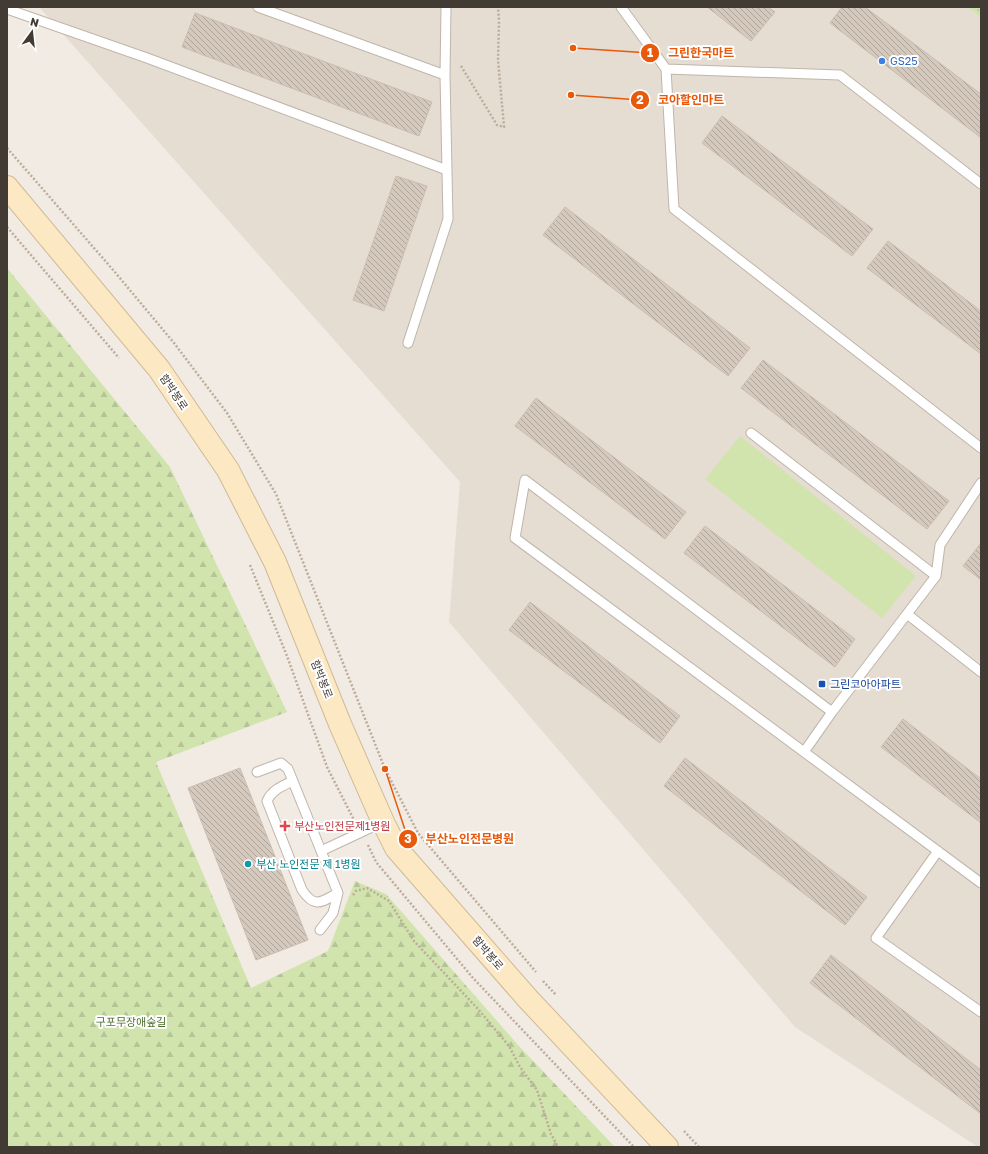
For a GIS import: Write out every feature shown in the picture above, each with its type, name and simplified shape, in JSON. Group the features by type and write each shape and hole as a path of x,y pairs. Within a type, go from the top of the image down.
{"main road":[{"name":"함박봉로","path":"7,187 159,369 228,470 275,562 340,724 382,822 396,848 518,987 667,1147"}],"lane":[{"path":"258,7 445,75"},
{"path":"408,343 448,219 445,75 446,7"},
{"path":"621,7 666,69 674,209 981,448"},
{"path":"7,9 147,58 447,170"},
{"path":"666,69 840,76 981,184"},
{"path":"751,433 936,576"},
{"path":"832,712 525,480 515,538 981,883"},
{"path":"804,752 832,712 936,576 940,545 981,483"},
{"path":"907,614 981,672"},
{"path":"257,772 281,763 288,769 338,893 333,913 320,930"},
{"path":"293,781 279,787 270,794 267,801 302,890 308,900 315,902 322,901 338,893"},
{"path":"321,851 382,822"},
{"path":"938,851 876,938 981,1012"}],"path":[{"path":"446,41 497,125 504,128 498,60 498,7"},
{"path":"7,148 119,277 174,343 228,413 276,494 386,769 418,833 536,972"},
{"path":"7,228 122,362"},
{"path":"249,562 327,767 376,862 472,978 634,1147"},
{"path":"333,913 347,904 356,891 367,888 388,901 414,941 478,1009 509,1046 520,1067 537,1090 551,1134 558,1147"},
{"path":"541,978 558,996"},
{"path":"682,1130 699,1147"}],"shaded area":[{"name":"그린코아아파트","path":"39,7 968,7 981,18 981,1147 978,1147 795,1027 449,622 460,482"}],"green space":[{"path":"968,7 981,7 981,18"},
{"name":"구포무장애숲길","path":"7,268 170,467 287,712 156,762 251,988 328,951 355,881 386,894 518,1045 615,1147 7,1147"},
{"path":"740,436 916,576 882,618 705,479"}],"building":[{"path":"707,7 768,7 775,12 751,41"},
{"path":"842,7 865,7 981,94 980,137 830,23"},
{"path":"195,13 432,102 419,136 182,47"},
{"path":"722,116 873,229 852,256 702,143"},
{"path":"396,176 427,186 384,311 353,300"},
{"path":"565,207 750,348 728,376 543,235"},
{"path":"888,241 981,311 981,354 867,268"},
{"path":"763,360 949,501 927,529 741,388"},
{"path":"536,398 686,512 665,539 515,426"},
{"path":"705,526 855,639 835,667 684,553"},
{"path":"981,543 981,580 963,566"},
{"path":"530,602 680,716 660,743 509,630"},
{"path":"903,719 981,779 981,823 881,747"},
{"path":"685,758 867,897 845,925 664,786"},
{"name":"부산 노인전문 제 1병원","path":"240,768 308,940 256,960 188,788"},
{"path":"831,955 981,1070 981,1114 810,983"}],"place":[{"name":"그린한국마트","path":"573,48"},
{"name":"GS25","path":"882,61"},
{"name":"코아할인마트","path":"571,95"},
{"name":"그린코아아파트","path":"822,684"},
{"name":"부산노인전문병원","path":"385,769"},
{"name":"부산노인전문제1병원","path":"285,826"},
{"name":"부산 노인전문 제 1병원","path":"248,864"}]}
